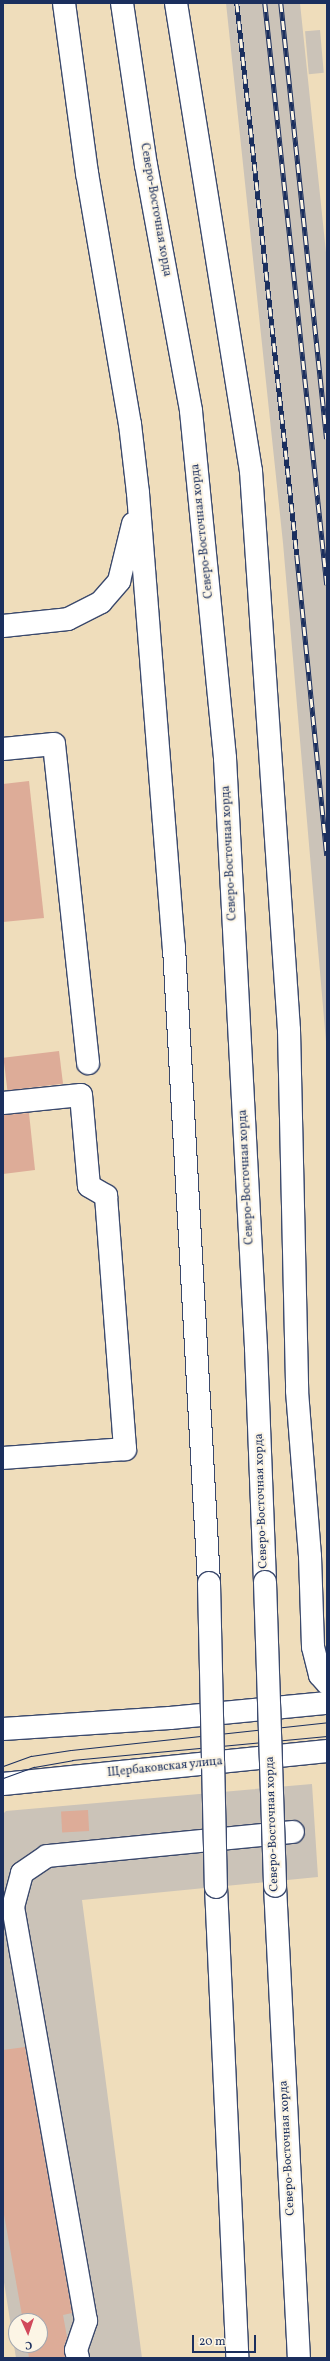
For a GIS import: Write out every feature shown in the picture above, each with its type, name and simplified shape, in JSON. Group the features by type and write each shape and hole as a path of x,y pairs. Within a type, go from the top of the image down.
{"main road":[{"path":"64,3 87,173 130,424 138,493 174,947 209,1583 216,1887 236,2358"},
{"name":"Северо-Восточная хорда","path":"122,3 146,165 191,410 224,758 256,1348 275,1886 298,2358"},
{"path":"176,3 251,471 289,1030 297,1391 310,1556 313,1647 320,1675 327,1683"},
{"path":"3,626 68,620 101,602 119,581 128,552 138,493"},
{"path":"3,749 54,744 88,1063"},
{"path":"3,1103 81,1095 89,1186 106,1196 125,1449 3,1458"},
{"path":"3,1729 170,1718 327,1703"},
{"name":"Щербаковская улица","path":"3,1784 327,1751"},
{"path":"78,2358 76,2350 86,2321 13,1907 22,1873 47,1856 293,1832"}],"shaded area":[{"path":"226,3 300,3 327,262 327,1053 283,543"},
{"path":"320,30 324,73 309,74 305,31"},
{"path":"312,1784 318,1877 82,1900 142,2358 16,2358 15,2353 48,2353 48,2313 9,2313 3,2276 3,1814 6,1811"}],"building":[{"path":"29,781 44,918 3,922 3,784"},
{"path":"59,1051 63,1084 7,1091 3,1058"},
{"path":"29,1113 35,1170 3,1174 3,1115"},
{"path":"88,1810 89,1831 62,1832 61,1811"},
{"path":"25,2047 72,2313 63,2315 67,2337 64,2346 65,2358 29,2358 28,2353 48,2353 48,2313 22,2313 3,2209 3,2050"}],"tram line":[{"path":"3,1766 31,1756 71,1750 327,1722"},
{"path":"3,1778 34,1767 72,1760 327,1736"}],"railway":[{"path":"237,3 297,555 327,856"},
{"path":"265,3 327,585"},
{"path":"281,3 327,439"}]}
